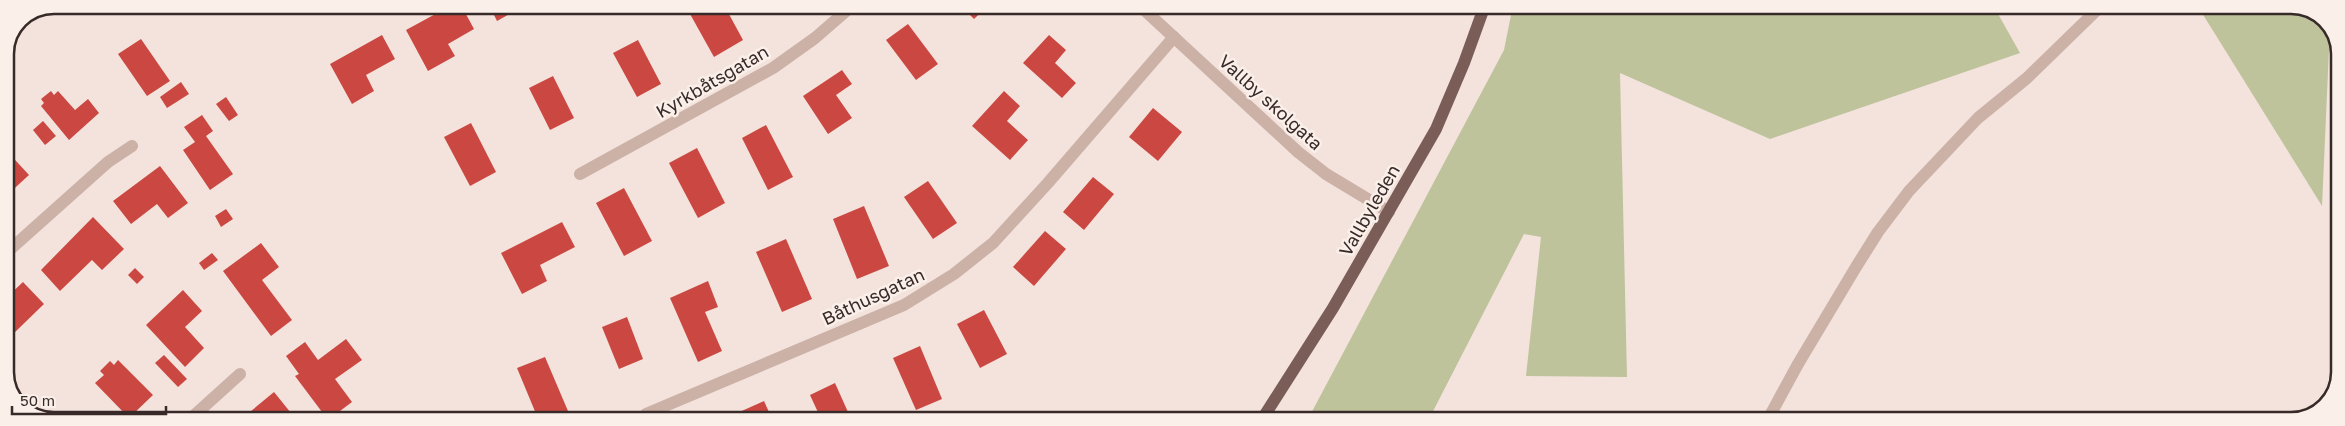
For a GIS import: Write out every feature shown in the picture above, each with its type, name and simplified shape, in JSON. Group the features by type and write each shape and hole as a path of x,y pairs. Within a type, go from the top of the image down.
{"main road":[{"name":"Vallbyleden","path":"1267,412 1333,308 1436,128 1464,63 1482,14"}],"street":[{"name":"Kyrkbåtsgatan","path":"580,174 773,68 816,38 843,14"},
{"name":"Vallby skolgata","path":"1149,14 1298,152 1326,174 1389,212"},
{"path":"1772,412 1856,267 1878,232 1909,191 1978,118 2027,78 2093,14"},
{"name":"Båthusgatan","path":"651,412 904,305 954,274 1000,236 1174,37"},
{"path":"14,246 108,162 132,146"},
{"path":"197,412 222,388 240,374"}],"green space":[{"path":"1511,14 1998,14 2020,53 1770,139 1620,73 1627,377 1526,376 1541,237 1524,234 1433,412 1312,412 1504,50"},
{"path":"2203,14 2297,14 2316,22 2326,34 2329,41 2322,206"}],"building":[{"path":"435,14 466,14 474,29 448,44 455,56 428,71 406,30"},
{"path":"494,14 510,14 497,21"},
{"path":"690,14 729,14 743,40 714,57"},
{"path":"969,14 979,14 974,19"},
{"path":"908,24 938,64 916,80 886,40"},
{"path":"382,35 395,59 366,75 374,91 352,104 330,64"},
{"path":"1049,35 1066,50 1055,63 1076,83 1062,98 1023,63"},
{"path":"141,39 170,81 147,96 118,54"},
{"path":"638,40 661,84 637,97 613,53"},
{"path":"842,70 852,84 836,95 852,118 828,134 803,96"},
{"path":"553,76 574,118 550,130 529,88"},
{"path":"181,82 189,94 167,108 160,97"},
{"path":"51,91 54,95 58,91 75,110 88,99 99,113 69,140 41,106 44,103 41,99"},
{"path":"1004,91 1020,106 1007,121 1028,140 1010,160 972,126"},
{"path":"226,97 238,115 229,121 216,104"},
{"path":"1153,108 1182,132 1158,161 1129,137"},
{"path":"202,115 213,131 206,136 233,174 210,190 183,150 195,142 184,127"},
{"path":"43,121 56,136 45,145 33,130"},
{"path":"471,123 496,172 470,186 444,137"},
{"path":"766,125 793,177 768,190 742,138"},
{"path":"697,148 725,203 698,218 669,163"},
{"path":"14,159 29,175 14,189"},
{"path":"160,166 188,203 168,218 157,204 131,224 113,201"},
{"path":"1093,177 1114,194 1084,230 1063,212"},
{"path":"928,181 957,223 933,239 904,197"},
{"path":"624,188 652,241 624,256 596,203"},
{"path":"864,206 889,266 857,279 833,219"},
{"path":"226,209 233,219 221,227 215,216"},
{"path":"93,217 124,249 102,270 92,260 60,291 41,270"},
{"path":"562,222 575,247 540,265 547,281 522,294 501,253"},
{"path":"1045,231 1066,249 1034,286 1013,267"},
{"path":"786,239 812,299 782,312 756,252"},
{"path":"261,243 279,267 262,280 292,320 271,336 223,271"},
{"path":"212,253 218,260 204,270 199,263"},
{"path":"135,268 144,277 137,284 128,275"},
{"path":"708,281 718,307 705,312 722,351 698,362 670,298"},
{"path":"23,282 44,304 14,333 14,290"},
{"path":"183,290 202,311 185,327 204,348 185,367 146,325"},
{"path":"984,310 1007,354 980,368 957,324"},
{"path":"627,317 643,359 619,369 602,327"},
{"path":"346,339 362,360 335,379 352,402 339,412 322,412 295,376 299,374 286,356 305,342 318,360"},
{"path":"920,346 942,399 916,410 893,358"},
{"path":"164,355 187,379 178,387 155,363"},
{"path":"545,357 568,411 535,412 517,368"},
{"path":"118,360 153,395 135,412 123,412 95,383 104,375 100,371 110,361 114,365"},
{"path":"835,383 848,412 818,412 810,395"},
{"path":"274,392 290,412 250,412"},
{"path":"764,401 769,412 739,412"}]}
